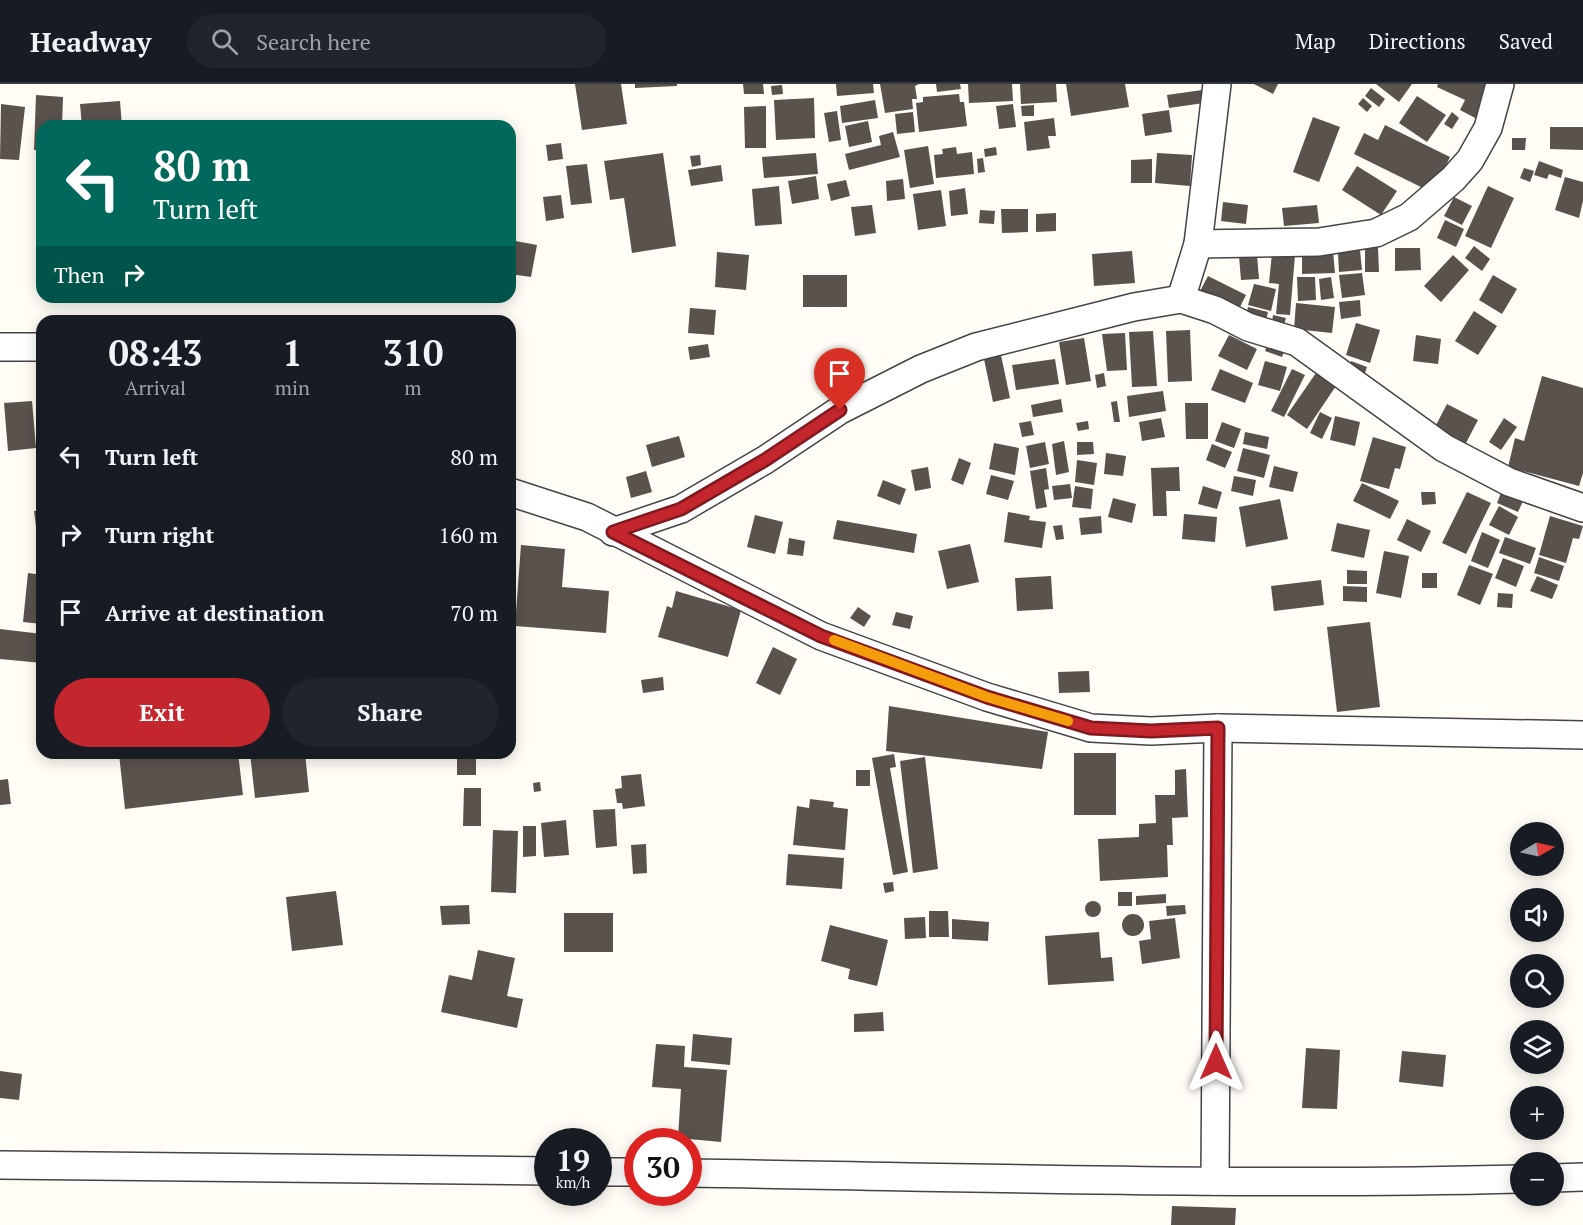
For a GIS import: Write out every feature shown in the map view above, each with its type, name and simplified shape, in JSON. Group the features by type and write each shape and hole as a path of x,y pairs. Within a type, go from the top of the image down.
{"street":[{"path":"1181,299 1198,244 1200,211 1217,84"},
{"path":"1198,244 1318,242 1376,233 1409,218 1453,179 1470,160 1488,128 1500,84"},
{"path":"613,532 681,509 765,460 840,410 954,356 976,347 1134,307 1181,299 1215,310 1248,327 1297,342 1444,448 1509,482 1583,507"},
{"path":"0,347 36,348"},
{"path":"516,494 587,517 821,636 987,697 1091,728 1151,731 1218,728 1583,735"},
{"path":"1215,1181 1218,728"},
{"path":"0,1165 534,1171"},
{"path":"702,1173 1215,1181 1394,1182 1510,1179"},
{"path":"1564,1178 1583,1177"}],"building":[{"path":"575,84 621,84 627,124 582,130"},
{"path":"635,84 677,84 677,86 635,88"},
{"path":"743,84 763,84 764,94 744,94"},
{"path":"836,84 873,84 874,93 837,96"},
{"path":"880,84 919,84 915,86 917,99 912,99 913,109 885,113"},
{"path":"936,84 960,84 961,89 937,92"},
{"path":"968,84 1012,84 1013,101 969,103"},
{"path":"1020,84 1056,84 1057,102 1021,104"},
{"path":"1066,84 1125,84 1129,107 1071,116"},
{"path":"1254,84 1278,84 1273,94"},
{"path":"1376,84 1412,84 1399,102"},
{"path":"1438,84 1496,84 1479,120 1460,110 1465,100 1437,87"},
{"path":"782,85 783,94 772,95 771,86"},
{"path":"1371,88 1385,99 1379,107 1365,96"},
{"path":"1202,90 1204,103 1169,108 1167,95"},
{"path":"959,94 960,102 964,102 967,126 919,132 916,103 923,102 923,97"},
{"path":"36,95 63,97 62,120 36,120 36,150 34,150"},
{"path":"1417,96 1446,115 1427,142 1399,123"},
{"path":"814,98 815,138 776,140 774,100"},
{"path":"1363,98 1372,106 1367,112 1358,104"},
{"path":"875,100 878,118 842,123 840,106"},
{"path":"120,101 122,120 81,120 80,104"},
{"path":"1,104 25,107 19,160 0,159"},
{"path":"1013,104 1016,127 999,129 996,106"},
{"path":"1034,105 1034,116 1022,116 1021,106"},
{"path":"766,106 766,148 745,148 744,107"},
{"path":"1169,110 1172,132 1145,136 1142,114"},
{"path":"837,111 841,140 829,142 824,113"},
{"path":"913,112 915,132 897,134 895,114"},
{"path":"1452,112 1459,118 1452,129 1444,124"},
{"path":"1313,117 1340,127 1319,182 1293,172"},
{"path":"1054,118 1056,136 1048,136 1050,148 1027,151 1024,122"},
{"path":"868,121 872,142 849,147 845,126"},
{"path":"1385,125 1450,157 1433,193 1354,154 1364,133 1378,140"},
{"path":"1550,127 1583,127 1583,150 1550,149"},
{"path":"893,132 900,157 849,170 845,154 881,145 879,136"},
{"path":"1512,138 1526,138 1525,150 1512,150"},
{"path":"561,143 563,159 548,161 546,145"},
{"path":"928,146 934,184 910,188 904,150"},
{"path":"956,147 957,154 972,152 974,174 936,178 934,155 943,154 942,149"},
{"path":"996,147 997,155 985,157 984,149"},
{"path":"663,153 676,246 632,253 624,198 610,200 604,161"},
{"path":"816,153 818,174 764,178 762,157"},
{"path":"1157,153 1192,155 1190,186 1155,183"},
{"path":"700,155 701,165 692,167 690,156"},
{"path":"983,158 985,172 978,173 977,159"},
{"path":"1152,159 1152,183 1131,183 1131,160"},
{"path":"1539,161 1563,170 1561,178 1549,174 1547,179 1534,175"},
{"path":"587,164 592,203 571,205 566,166"},
{"path":"721,165 723,181 691,186 688,170"},
{"path":"1357,166 1397,191 1381,215 1342,190"},
{"path":"1524,168 1534,171 1530,182 1520,178"},
{"path":"816,176 819,199 792,204 788,181"},
{"path":"1565,177 1583,182 1583,201 1579,218 1555,210"},
{"path":"903,179 905,199 887,201 886,181"},
{"path":"846,180 850,196 831,201 827,184"},
{"path":"779,186 782,224 755,226 752,189"},
{"path":"1488,186 1514,198 1491,248 1465,236"},
{"path":"965,188 968,214 951,216 949,191"},
{"path":"941,190 946,226 918,230 913,194"},
{"path":"561,195 564,218 546,221 543,197"},
{"path":"1454,197 1472,206 1462,225 1444,216"},
{"path":"1223,202 1248,205 1246,224 1221,221"},
{"path":"872,205 876,233 855,236 851,207"},
{"path":"1317,205 1319,223 1284,226 1282,208"},
{"path":"1001,209 1028,209 1028,232 1002,233"},
{"path":"980,210 995,211 994,224 979,223"},
{"path":"1056,213 1056,231 1036,232 1036,214"},
{"path":"1445,220 1464,229 1456,247 1437,238"},
{"path":"516,241 537,245 531,277 516,275"},
{"path":"1474,246 1490,259 1482,271 1465,258"},
{"path":"1365,248 1378,248 1379,272 1365,272"},
{"path":"1395,248 1420,248 1421,270 1395,271"},
{"path":"1360,250 1362,270 1339,272 1338,253"},
{"path":"1132,251 1135,283 1094,286 1092,254"},
{"path":"1333,251 1335,273 1302,274 1302,253"},
{"path":"717,252 749,255 746,290 715,287"},
{"path":"1272,253 1295,255 1290,315 1276,314 1279,284 1269,283"},
{"path":"1257,255 1259,279 1241,280 1239,256"},
{"path":"1453,255 1469,270 1441,302 1424,286"},
{"path":"1362,273 1365,295 1342,298 1339,275"},
{"path":"803,275 847,275 847,307 803,307"},
{"path":"1493,275 1517,289 1502,314 1479,300"},
{"path":"1208,276 1246,295 1238,311 1200,291"},
{"path":"1297,277 1315,277 1316,300 1298,301"},
{"path":"1331,277 1334,298 1321,300 1319,279"},
{"path":"1254,284 1276,289 1271,311 1248,305"},
{"path":"1360,300 1361,316 1341,319 1339,302"},
{"path":"1296,303 1335,307 1332,333 1294,329"},
{"path":"1248,307 1268,312 1266,321 1246,316"},
{"path":"690,308 716,310 714,335 688,333"},
{"path":"1474,311 1497,326 1478,355 1455,341"},
{"path":"1273,315 1286,318 1284,325 1272,322"},
{"path":"1356,323 1380,330 1370,363 1346,355"},
{"path":"1190,330 1192,381 1168,382 1166,331"},
{"path":"1153,331 1157,386 1132,387 1129,332"},
{"path":"1125,333 1127,370 1107,371 1102,334"},
{"path":"1229,335 1257,349 1247,370 1218,356"},
{"path":"1416,335 1441,339 1438,364 1413,361"},
{"path":"1084,338 1091,381 1066,385 1059,342"},
{"path":"1269,340 1286,346 1282,357 1265,351"},
{"path":"708,344 710,357 690,360 688,347"},
{"path":"1001,355 1010,398 993,402 984,359"},
{"path":"1055,359 1059,384 1016,390 1012,365"},
{"path":"1265,361 1287,367 1280,391 1258,385"},
{"path":"1351,361 1367,367 1365,373 1349,368"},
{"path":"1220,369 1253,383 1245,403 1211,390"},
{"path":"1292,369 1305,375 1284,417 1271,411"},
{"path":"1318,370 1338,383 1307,429 1287,415"},
{"path":"1104,373 1106,386 1097,388 1095,375"},
{"path":"1542,376 1583,388 1583,473 1579,486 1508,467 1515,438 1524,441"},
{"path":"1163,391 1166,411 1129,417 1127,396"},
{"path":"1061,399 1063,412 1033,417 1031,405"},
{"path":"32,401 36,448 8,451 4,403"},
{"path":"1117,401 1120,422 1114,422 1111,402"},
{"path":"1185,403 1208,403 1208,439 1186,439"},
{"path":"1447,404 1478,420 1466,443 1435,427"},
{"path":"1320,412 1332,418 1322,439 1310,433"},
{"path":"1335,416 1360,422 1355,446 1330,440"},
{"path":"1161,418 1165,437 1142,441 1139,422"},
{"path":"1504,418 1517,427 1501,450 1489,442"},
{"path":"1031,421 1034,435 1022,437 1019,423"},
{"path":"1088,421 1089,429 1078,431 1076,423"},
{"path":"1222,422 1241,429 1234,448 1215,441"},
{"path":"1245,432 1269,437 1267,449 1243,444"},
{"path":"679,436 685,457 652,467 646,445"},
{"path":"1373,437 1406,447 1400,469 1395,468 1389,489 1360,481"},
{"path":"1064,441 1069,472 1056,475 1052,444"},
{"path":"1045,442 1049,464 1030,468 1026,446"},
{"path":"1077,442 1093,442 1094,454 1077,455"},
{"path":"994,443 1019,448 1015,475 989,469"},
{"path":"1212,444 1232,452 1225,468 1206,460"},
{"path":"1243,448 1270,455 1264,478 1237,471"},
{"path":"1106,453 1126,456 1123,476 1104,474"},
{"path":"959,458 971,463 963,485 951,480"},
{"path":"1077,460 1097,463 1094,485 1075,482"},
{"path":"1274,466 1298,472 1293,492 1269,487"},
{"path":"928,467 931,488 915,491 911,470"},
{"path":"1179,467 1180,491 1166,491 1167,516 1153,516 1151,468"},
{"path":"1046,468 1049,489 1044,490 1047,507 1036,509 1030,471"},
{"path":"646,471 652,492 631,498 626,477"},
{"path":"991,475 1014,481 1008,500 986,494"},
{"path":"1234,476 1256,480 1253,496 1231,491"},
{"path":"883,480 906,489 900,505 877,496"},
{"path":"1362,483 1399,501 1390,519 1353,501"},
{"path":"1070,484 1072,498 1054,500 1052,486"},
{"path":"1075,486 1093,489 1091,509 1072,507"},
{"path":"1203,486 1222,492 1217,509 1198,504"},
{"path":"1502,490 1524,499 1518,512 1497,503"},
{"path":"1421,492 1435,492 1436,504 1422,505"},
{"path":"1467,492 1491,503 1466,554 1442,543"},
{"path":"1113,498 1136,504 1132,523 1108,517"},
{"path":"1280,499 1288,539 1246,547 1239,507"},
{"path":"1499,506 1518,517 1509,535 1489,525"},
{"path":"1008,512 1030,516 1029,520 1046,522 1042,548 1004,542"},
{"path":"1184,514 1217,517 1215,542 1182,539"},
{"path":"755,515 783,522 775,554 747,547"},
{"path":"1101,516 1102,533 1081,535 1079,518"},
{"path":"1550,516 1583,526 1579,539 1573,538 1566,563 1539,555"},
{"path":"1407,519 1431,531 1421,552 1397,540"},
{"path":"837,520 917,534 914,553 833,539"},
{"path":"1337,523 1370,530 1364,558 1331,551"},
{"path":"1062,525 1064,539 1056,540 1053,526"},
{"path":"1482,532 1500,540 1488,568 1471,561"},
{"path":"1505,537 1536,548 1530,564 1499,553"},
{"path":"789,538 805,541 803,556 787,554"},
{"path":"970,544 979,582 947,589 938,551"},
{"path":"521,545 565,549 562,587 609,591 606,633 516,626"},
{"path":"1384,551 1409,556 1401,598 1376,593"},
{"path":"1539,557 1564,566 1559,581 1534,573"},
{"path":"1503,558 1524,566 1516,587 1495,578"},
{"path":"1469,565 1493,574 1480,605 1457,595"},
{"path":"1347,570 1367,571 1367,584 1347,584"},
{"path":"28,573 36,574 36,623 23,622"},
{"path":"1422,573 1437,573 1437,588 1422,588"},
{"path":"1051,576 1053,609 1017,611 1015,578"},
{"path":"1537,576 1558,585 1552,599 1530,591"},
{"path":"1321,580 1324,605 1274,611 1271,586"},
{"path":"1343,586 1367,587 1367,602 1343,601"},
{"path":"676,591 741,610 728,657 658,637 667,606 672,608"},
{"path":"1498,593 1513,594 1512,608 1497,607"},
{"path":"858,607 871,616 864,627 850,618"},
{"path":"896,612 913,616 910,629 892,625"},
{"path":"1370,622 1380,707 1337,712 1327,627"},
{"path":"0,629 36,633 36,662 0,659"},
{"path":"773,647 797,659 780,695 756,683"},
{"path":"1089,671 1090,692 1059,693 1058,672"},
{"path":"663,677 664,690 643,693 641,680"},
{"path":"889,706 1048,732 1042,769 886,751"},
{"path":"1074,753 1116,753 1116,815 1074,815"},
{"path":"894,754 896,767 890,768 908,872 893,875 872,758"},
{"path":"925,757 938,869 913,873 900,761"},
{"path":"120,759 239,759 243,795 125,809"},
{"path":"251,759 306,759 309,792 255,798"},
{"path":"457,759 476,759 476,775 457,775"},
{"path":"1186,769 1188,817 1172,818 1173,845 1167,845 1168,877 1100,881 1098,839 1139,837 1139,824 1156,823 1155,795 1175,795 1175,770"},
{"path":"856,770 870,770 870,786 856,786"},
{"path":"641,774 645,806 623,809 622,803 617,803 615,789 622,788 621,776"},
{"path":"8,779 11,804 0,805 0,780"},
{"path":"540,782 541,791 534,792 533,783"},
{"path":"464,788 481,788 481,826 463,826"},
{"path":"810,799 834,802 833,807 848,809 845,850 793,845 797,806 809,808"},
{"path":"615,809 617,846 596,848 593,810"},
{"path":"566,820 569,855 544,857 541,823"},
{"path":"523,826 536,826 536,856 523,857"},
{"path":"493,830 518,831 516,893 491,892"},
{"path":"646,844 647,873 633,874 631,845"},
{"path":"788,854 844,858 842,889 786,885"},
{"path":"893,882 894,891 885,893 883,883"},
{"path":"336,891 343,945 292,951 286,897"},
{"path":"1118,892 1132,892 1132,906 1118,906"},
{"path":"1166,894 1166,903 1136,905 1136,896"},
{"path":"1093,901 1099,903 1101,909 1099,915 1093,917 1087,915 1085,909 1087,903"},
{"path":"469,905 470,924 442,925 440,906"},
{"path":"1185,905 1186,914 1167,916 1166,906"},
{"path":"929,911 948,911 949,937 929,937"},
{"path":"564,913 613,913 613,952 564,952"},
{"path":"1133,914 1141,917 1144,925 1141,933 1133,936 1125,933 1122,925 1125,917"},
{"path":"925,917 926,938 905,939 904,918"},
{"path":"1175,918 1180,958 1142,964 1139,941 1151,939 1149,921"},
{"path":"952,919 989,922 988,941 952,939"},
{"path":"830,925 888,940 877,986 848,979 850,969 821,961"},
{"path":"1099,932 1101,958 1112,957 1114,981 1048,985 1045,936"},
{"path":"478,950 515,958 507,996 523,999 517,1028 441,1012 449,975 472,980"},
{"path":"883,1012 884,1031 854,1032 854,1014"},
{"path":"693,1034 732,1038 730,1065 691,1061"},
{"path":"656,1044 685,1046 684,1067 727,1070 721,1142 702,1140 702,1128 679,1128 681,1089 652,1087"},
{"path":"1306,1048 1340,1050 1337,1109 1302,1108"},
{"path":"1402,1051 1446,1055 1443,1087 1399,1082"},
{"path":"0,1071 22,1074 19,1100 0,1098"},
{"path":"1172,1206 1236,1208 1235,1225 1171,1225"}],"slow traffic":[{"path":"834,640 987,697 1068,721"}],"route":[{"path":"840,410 765,460 681,509 613,532 821,636 930,674 987,697 1091,728 1151,731 1218,728 1216,1062"}]}
